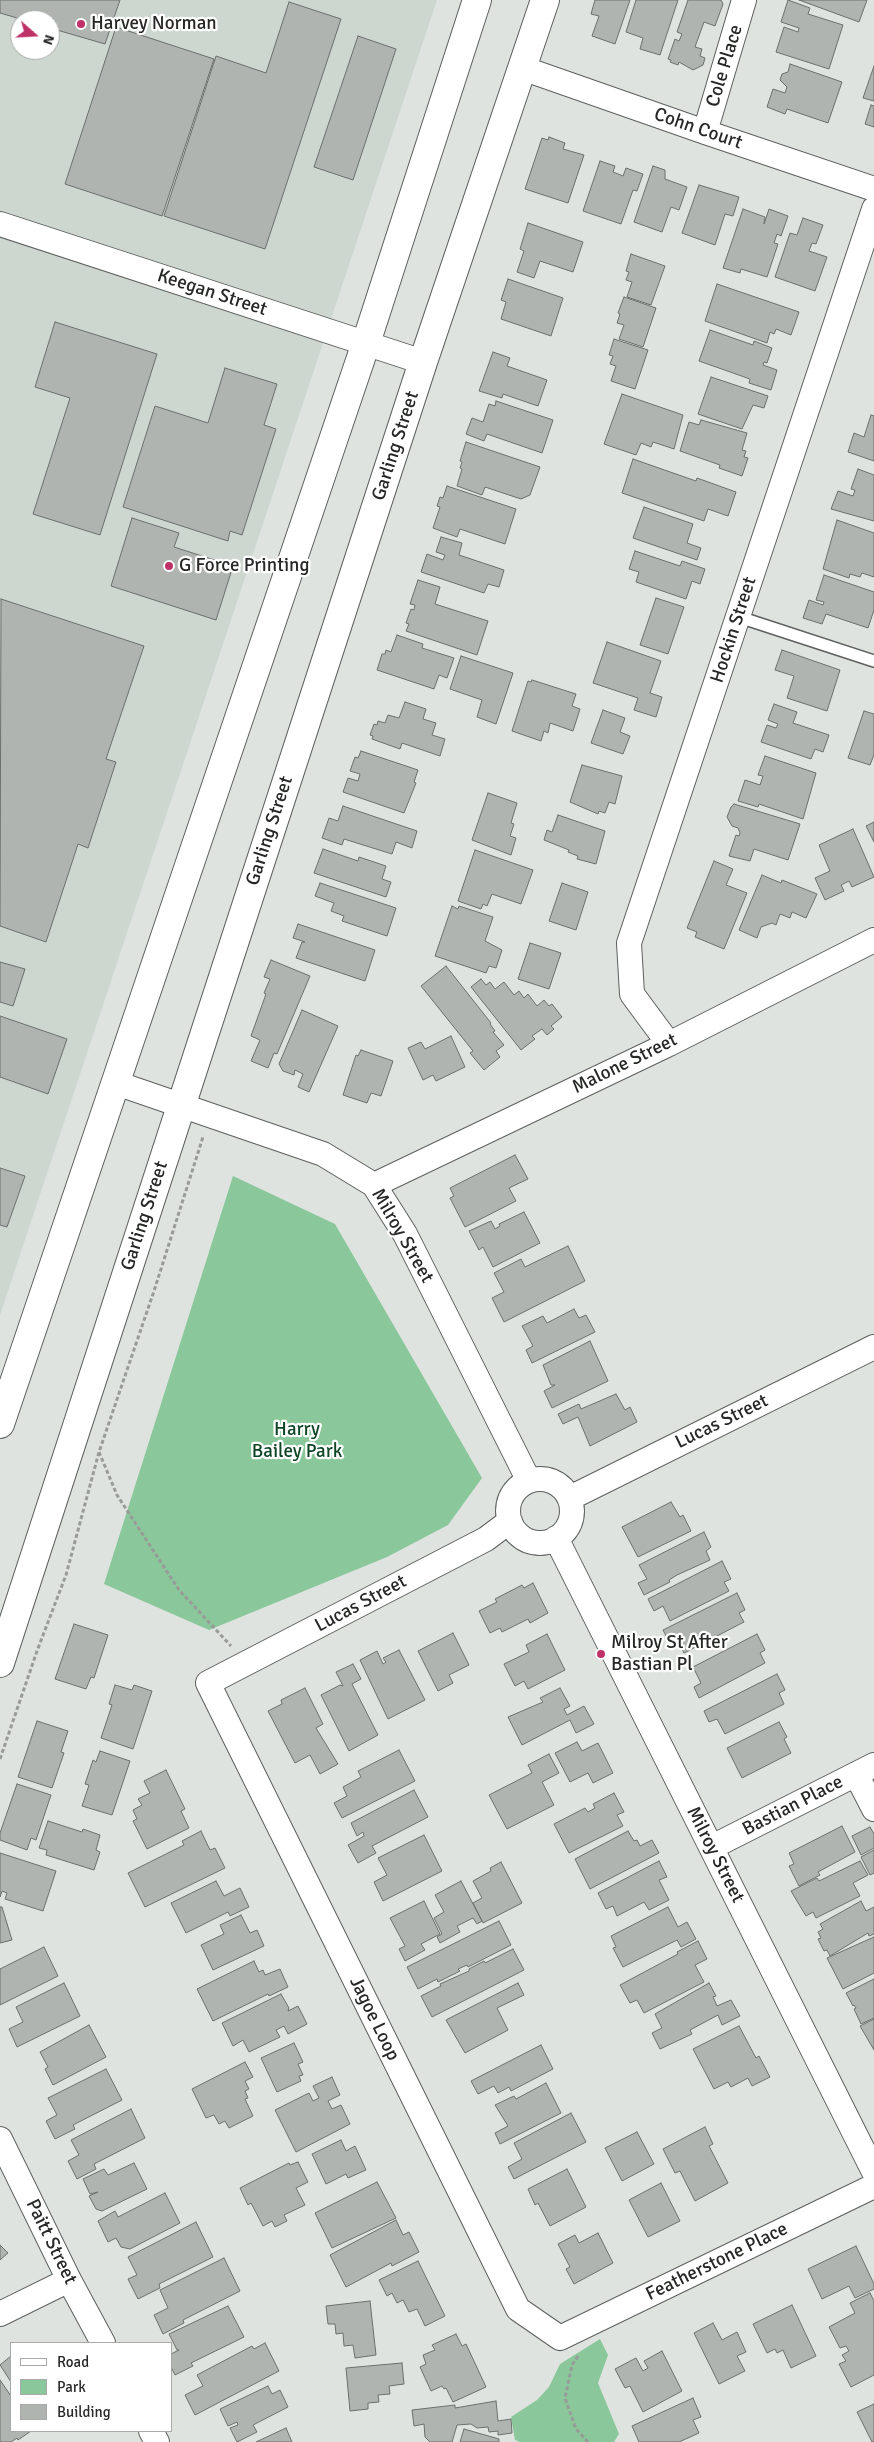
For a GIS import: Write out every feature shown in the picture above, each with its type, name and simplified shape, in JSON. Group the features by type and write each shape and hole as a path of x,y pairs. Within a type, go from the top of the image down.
{"street":[{"path":"0,1424 366,343 477,0"},
{"name":"Garling Street","path":"0,1663 5,1630 181,1105 424,362 545,0"},
{"name":"Cole Place","path":"704,132 744,0"},
{"name":"Cohn Court","path":"522,68 874,189"},
{"name":"Hockin Street","path":"669,1044 632,994 629,943 874,209"},
{"name":"Keegan Street","path":"0,224 424,362"},
{"name":"Malone Street","path":"374,1185 669,1044 874,940"},
{"name":"Milroy Street","path":"116,1083 323,1154 374,1185 405,1234 529,1481"},
{"name":"Lucas Street","path":"570,1498 874,1347"},
{"path":"537,1479 553,1481 566,1491 570,1498 571,1516 568,1525 556,1538 538,1542 529,1540 514,1529 510,1521 510,1502 520,1486 529,1481 537,1479"},
{"name":"Lucas Street","path":"208,1683 486,1539 510,1521"},
{"name":"Milroy Street","path":"556,1538 874,2172"},
{"name":"Jagoe Loop","path":"208,1683 518,2309 560,2338"},
{"path":"865,1770 874,1809"},
{"name":"Bastian Place","path":"712,1847 865,1770"},
{"name":"Paitt Street","path":"0,2139 69,2280 102,2342"},
{"name":"Featherstone Place","path":"560,2338 874,2186"},
{"path":"0,2314 69,2280"}],"lane":[{"path":"739,617 874,661"}],"path":[{"path":"0,1759 36,1651 66,1575 99,1452 154,1291 210,1115"},
{"path":"99,1452 117,1495 180,1590 247,1664"},
{"path":"580,2354 572,2365 565,2398 576,2429 588,2442"}],"shaded area":[{"path":"0,0 437,0 0,1315"}],"green space":[{"name":"Harry Bailey Park","path":"233,1176 335,1224 482,1478 448,1525 387,1557 209,1630 104,1584"},
{"path":"600,2339 608,2355 598,2383 619,2434 614,2442 520,2442 515,2440 511,2417 537,2400 549,2387 560,2364"}],"building":[{"name":"Harvey Norman","path":"0,0 120,0 105,44 60,31 60,10 10,10 10,16 0,13"},
{"path":"595,0 630,0 615,44 592,36 599,16 591,14"},
{"path":"636,0 678,0 660,55 640,49 643,38 626,32"},
{"path":"688,0 721,0 723,4 715,26 704,22 695,47 702,49 700,56 705,58 703,65 693,70 679,62 678,65 670,62 671,60 668,59 675,39 679,41 682,34 677,32"},
{"path":"788,0 810,8 808,14 843,25 829,69 776,52 784,27 798,32 799,28 781,22"},
{"path":"799,0 867,0 859,22"},
{"path":"289,2 341,19 265,249 164,216 216,56 266,73"},
{"path":"116,27 214,59 162,216 65,184"},
{"path":"358,36 396,49 353,180 314,167"},
{"path":"790,64 842,82 828,123 787,109 785,114 767,107 773,89 785,93 787,87 780,80 782,74 788,72"},
{"path":"874,66 874,101 863,98"},
{"path":"871,105 874,106 874,127 865,124"},
{"path":"549,137 565,143 563,149 584,155 568,203 525,189 542,138 548,140"},
{"path":"600,161 615,166 613,172 623,176 626,168 643,174 637,191 633,190 621,224 583,211"},
{"path":"653,166 665,170 665,179 687,187 679,210 671,207 662,232 634,222"},
{"path":"699,185 739,197 733,216 725,214 715,245 682,233"},
{"path":"743,209 765,217 764,224 769,209 788,216 781,236 777,234 774,243 778,244 767,277 741,269 740,273 723,268"},
{"path":"803,218 823,225 816,244 812,243 809,251 827,257 815,291 775,277 790,233 797,235"},
{"path":"528,223 583,242 573,272 540,261 534,278 517,272 524,251 520,249"},
{"path":"631,254 665,266 651,305 627,297 632,282 626,280 629,272 626,271"},
{"path":"508,279 563,298 551,336 501,319 506,302 501,300"},
{"path":"717,284 799,312 791,335 776,329 774,334 770,332 767,343 705,321"},
{"path":"624,297 656,308 643,347 619,339 624,325 617,323 620,314 618,313"},
{"path":"55,322 157,354 100,535 33,514 70,398 35,387"},
{"path":"710,330 753,345 754,341 772,348 767,363 764,362 763,365 777,370 771,390 749,383 750,379 699,361"},
{"path":"614,339 648,350 635,389 611,381 616,366 610,364 613,356 609,355"},
{"path":"493,352 510,358 507,366 547,380 538,406 503,394 502,398 479,391"},
{"path":"225,368 277,384 264,425 276,429 242,535 230,531 228,541 123,507 155,406 208,423"},
{"path":"711,377 768,396 764,408 753,405 742,429 698,414"},
{"path":"622,394 683,415 674,449 653,442 651,447 641,443 636,455 604,444"},
{"path":"496,401 553,420 542,453 487,434 484,441 466,434 472,418 483,422 489,404 495,406"},
{"path":"871,415 874,416 874,461 848,452 854,433 864,437"},
{"path":"701,420 747,433 742,450 746,451 744,457 748,458 742,476 719,468 720,465 680,451 689,422 699,425"},
{"path":"466,442 540,467 530,495 521,499 485,487 482,495 457,486 462,469 460,468 462,462 460,461"},
{"path":"633,459 696,481 697,478 736,492 728,516 708,509 704,521 622,493"},
{"path":"858,469 874,475 874,521 831,509 838,491 853,496 855,490 851,489"},
{"path":"447,486 516,509 505,544 460,529 457,537 433,528 440,507 437,506 440,497 443,498"},
{"path":"644,507 693,524 687,543 701,548 697,560 633,538"},
{"path":"132,518 179,533 174,547 233,566 216,620 111,586"},
{"path":"837,520 874,533 874,577 862,573 860,577 850,574 849,578 823,569"},
{"path":"441,537 462,543 459,555 504,570 499,587 488,584 484,593 421,572 427,554 443,560 445,555 436,552"},
{"path":"635,551 680,566 682,561 705,569 700,584 692,581 686,599 636,582 639,572 629,569"},
{"path":"824,575 874,592 874,610 868,628 826,614 822,624 803,618 809,600 823,605 824,602 816,600"},
{"path":"418,580 440,587 435,604 488,621 477,655 406,631 409,624 406,623 411,609 414,610 415,605 410,604"},
{"path":"656,598 684,607 668,654 640,645"},
{"path":"1,599 144,646 106,759 116,762 88,848 78,844 46,942 0,926"},
{"path":"397,635 423,644 422,648 454,658 447,678 439,675 434,689 377,670 382,654 385,654 386,650 391,652"},
{"path":"607,642 661,661 650,693 662,697 656,717 634,710 638,698 593,683"},
{"path":"782,650 840,670 827,711 787,698 794,676 775,670"},
{"path":"461,656 513,673 496,724 477,717 482,700 450,689"},
{"path":"532,680 576,694 572,706 580,709 573,731 550,723 548,733 544,731 541,741 512,731 528,681 531,682"},
{"path":"405,702 426,709 423,719 436,723 432,735 445,739 440,756 402,743 400,749 372,739 373,736 370,735 374,724 377,725 378,721 385,723 388,715 399,718"},
{"path":"774,704 797,712 793,723 829,735 823,752 815,749 811,759 761,742 767,725 776,728 778,724 768,720"},
{"path":"603,710 625,718 620,732 630,736 623,754 591,743"},
{"path":"864,711 874,714 874,755 870,765 848,758"},
{"path":"361,751 418,770 414,782 416,783 404,813 343,792 348,778 358,781 360,774 350,771 355,757 358,758"},
{"path":"765,756 816,773 803,819 759,804 758,807 738,801 745,780 760,785 763,776 758,775"},
{"path":"582,765 622,776 615,804 609,802 605,813 599,811 598,814 570,802"},
{"path":"488,793 517,803 511,823 514,824 510,836 516,838 511,855 472,840"},
{"path":"734,804 800,824 788,860 754,849 750,861 729,856 736,835 739,836 740,833 738,828 732,826 727,817"},
{"path":"343,806 417,831 412,848 396,842 392,854 344,839 342,845 322,838 329,818 338,821"},
{"path":"558,815 605,831 596,864 577,859 578,856 568,852 569,850 544,840 547,830 552,832"},
{"path":"874,822 874,842 866,826"},
{"path":"853,829 874,877 852,887 849,881 841,885 844,891 825,900 815,878 830,871 819,845"},
{"path":"323,849 358,861 359,857 386,866 382,879 391,882 386,897 314,873"},
{"path":"475,850 533,870 521,904 492,894 487,906 483,904 481,909 458,901"},
{"path":"714,861 733,869 726,885 747,893 724,949 695,937 697,932 687,928"},
{"path":"762,875 781,883 782,880 817,894 806,918 792,912 790,918 780,914 776,925 772,923 761,927 757,938 739,930"},
{"path":"320,883 396,908 387,936 342,921 344,916 331,911 334,903 315,896"},
{"path":"562,883 588,892 576,930 549,921"},
{"path":"452,906 458,909 459,906 493,917 485,941 502,950 496,968 489,966 486,973 435,956"},
{"path":"298,924 375,950 365,981 296,958 302,942 305,942 293,938"},
{"path":"530,943 561,953 549,989 518,979"},
{"path":"271,960 310,976 277,1054 274,1053 268,1068 251,1061 260,1040 251,1036 270,979 264,977"},
{"path":"0,962 25,969 13,1006 0,1002"},
{"path":"446,966 491,1023 495,1031 493,1032 504,1045 496,1051 500,1057 484,1070 470,1053 473,1051 421,986"},
{"path":"481,979 486,985 490,982 495,989 504,982 514,995 519,991 524,998 528,994 537,1006 544,1000 549,1006 552,1004 562,1017 551,1026 554,1029 547,1035 542,1029 532,1036 535,1039 521,1050 471,987"},
{"path":"302,1010 338,1026 309,1092 298,1087 303,1074 295,1070 294,1075 283,1071 279,1064"},
{"path":"0,1016 67,1039 48,1094 0,1077"},
{"path":"451,1036 465,1067 436,1081 433,1075 423,1080 408,1048 421,1042 425,1049"},
{"path":"361,1050 393,1061 381,1096 371,1093 367,1103 343,1095 356,1055 358,1056"},
{"path":"515,1155 528,1179 509,1188 516,1201 465,1227 450,1198 454,1196 450,1188"},
{"path":"0,1168 25,1176 7,1227 0,1225"},
{"path":"524,1212 540,1243 493,1267 483,1247 479,1250 469,1231 491,1221 495,1229 500,1226 499,1224"},
{"path":"568,1246 585,1281 504,1322 492,1298 504,1292 494,1273 521,1259 525,1267"},
{"path":"574,1309 579,1318 586,1315 595,1332 532,1363 526,1350 533,1346 522,1326 543,1316 547,1323"},
{"path":"590,1341 608,1381 552,1408 544,1391 555,1385 551,1385 543,1365"},
{"path":"616,1394 625,1410 630,1407 637,1422 590,1446 578,1417 563,1424 558,1414 579,1404 581,1409"},
{"path":"671,1502 680,1517 683,1515 691,1531 638,1557 622,1527"},
{"path":"704,1532 711,1547 706,1551 710,1560 677,1575 669,1580 670,1582 644,1595 638,1583 647,1579 639,1565"},
{"path":"722,1561 731,1579 724,1582 729,1591 670,1621 663,1606 654,1611 648,1599"},
{"path":"533,1583 548,1613 530,1623 528,1619 502,1632 500,1628 490,1633 479,1611 497,1602 495,1599 522,1585 524,1588"},
{"path":"737,1593 745,1610 739,1613 744,1622 684,1653 676,1638 669,1642 663,1630"},
{"path":"74,1624 108,1635 94,1678 91,1677 86,1689 55,1679"},
{"path":"453,1633 469,1665 449,1675 453,1683 438,1691 418,1651"},
{"path":"547,1634 565,1670 528,1689 524,1681 515,1686 504,1664 529,1652 526,1645"},
{"path":"757,1634 765,1650 760,1653 765,1663 699,1698 694,1687 701,1683 693,1667"},
{"path":"399,1650 425,1700 388,1719 360,1660 377,1651 383,1664 386,1662 383,1658"},
{"path":"353,1664 361,1679 352,1684 378,1735 349,1751 321,1695 340,1685 343,1686 336,1672"},
{"path":"777,1674 785,1690 779,1693 784,1704 725,1734 717,1719 709,1722 704,1711"},
{"path":"115,1685 132,1690 134,1685 152,1691 133,1749 101,1738 112,1705 109,1704"},
{"path":"305,1688 323,1724 316,1728 338,1764 320,1774 310,1755 295,1763 268,1711 282,1704 281,1700"},
{"path":"560,1688 570,1706 564,1709 567,1715 584,1706 594,1724 576,1733 570,1720 522,1745 508,1717 543,1702 540,1698"},
{"path":"37,1721 68,1731 61,1752 64,1753 52,1788 18,1777"},
{"path":"779,1722 787,1737 784,1739 791,1753 742,1778 727,1748"},
{"path":"577,1742 582,1751 598,1743 613,1773 593,1783 588,1773 570,1782 555,1753"},
{"path":"399,1750 415,1781 342,1818 334,1803 347,1796 343,1787 361,1777 358,1771"},
{"path":"100,1751 130,1761 112,1815 82,1806 89,1785 85,1784 93,1760 96,1762"},
{"path":"549,1754 559,1773 542,1782 554,1805 507,1829 489,1795 532,1773 528,1765"},
{"path":"166,1770 185,1809 181,1811 189,1828 147,1849 133,1821 137,1819 133,1810 142,1805 138,1799 150,1793 144,1781"},
{"path":"17,1784 51,1795 36,1840 31,1838 27,1850 0,1840 0,1833"},
{"path":"414,1790 428,1817 372,1846 376,1853 358,1863 348,1845 364,1836 363,1832 357,1836 351,1823"},
{"path":"614,1793 624,1812 617,1815 623,1826 569,1853 554,1824 585,1808 588,1812 595,1808 593,1804"},
{"path":"48,1821 82,1832 83,1829 100,1835 96,1850 100,1852 94,1870 46,1855 47,1850 39,1848"},
{"path":"842,1826 855,1852 818,1872 820,1875 799,1886 789,1866 794,1864 789,1853"},
{"path":"870,1827 874,1834 874,1848 861,1855 852,1836"},
{"path":"201,1831 210,1850 215,1848 225,1868 145,1907 128,1873 184,1845 182,1841"},
{"path":"628,1831 634,1841 637,1840 640,1846 652,1840 659,1853 590,1889 575,1859"},
{"path":"424,1835 442,1871 383,1901 374,1882 387,1875 378,1858"},
{"path":"874,1850 874,1873 870,1875 861,1857"},
{"path":"0,1853 56,1871 43,1911 5,1899 7,1893 2,1891 0,1897"},
{"path":"659,1861 667,1877 659,1880 669,1900 649,1910 644,1902 617,1916 613,1906 606,1909 598,1893"},
{"path":"860,1861 868,1875 853,1883 860,1896 816,1918 813,1912 806,1916 791,1891 817,1878 819,1881"},
{"path":"501,1862 522,1903 483,1923 473,1903 482,1898 473,1881 491,1871 490,1868"},
{"path":"216,1881 224,1896 240,1888 249,1907 230,1916 228,1912 186,1933 171,1903"},
{"path":"461,1881 482,1921 477,1924 473,1918 457,1926 460,1932 440,1943 437,1937 442,1934 434,1918 444,1912 435,1895"},
{"path":"424,1901 440,1934 421,1944 425,1950 405,1961 399,1949 405,1946 390,1918"},
{"path":"861,1901 866,1911 874,1907 874,1934 869,1936 868,1933 830,1956 827,1950 824,1951 818,1939 821,1938 818,1932 823,1929 820,1924"},
{"path":"0,1907 2,1907 12,1940 0,1943"},
{"path":"668,1907 678,1927 687,1922 696,1939 681,1947 677,1940 623,1967 613,1948 616,1947 611,1936"},
{"path":"241,1915 250,1933 257,1930 264,1946 213,1970 201,1945 224,1934 220,1925"},
{"path":"499,1921 511,1945 468,1967 467,1965 458,1969 460,1971 438,1982 437,1979 418,1989 407,1967"},
{"path":"874,1937 874,1973 843,1989 827,1958"},
{"path":"698,1941 707,1959 695,1965 704,1982 644,2013 637,2000 630,2003 620,1985"},
{"path":"44,1947 58,1976 0,2005 0,1969"},
{"path":"513,1949 524,1970 432,2017 421,1996 484,1961 485,1963"},
{"path":"254,1961 259,1972 263,1970 265,1975 280,1969 288,1987 269,1996 268,1994 213,2021 197,1989"},
{"path":"874,1979 874,2018 861,2024 854,2009 856,2008 846,1993"},
{"path":"64,1983 80,2016 17,2047 9,2029 23,2022 16,2007"},
{"path":"518,1983 524,1995 497,2008 508,2030 465,2053 446,2020"},
{"path":"709,1983 716,1996 713,1997 717,2006 731,2000 740,2016 722,2025 718,2015 690,2030 692,2034 660,2049 652,2033 662,2028 655,2014"},
{"path":"281,1994 289,2008 288,2011 298,2006 307,2024 288,2034 284,2026 276,2030 280,2037 249,2052 243,2040 233,2046 222,2023"},
{"path":"874,2019 874,2050 860,2026"},
{"path":"89,2025 106,2057 53,2085 45,2069 48,2067 40,2052"},
{"path":"739,2026 756,2058 759,2056 770,2077 752,2086 748,2078 731,2087 728,2082 714,2089 693,2049"},
{"path":"294,2043 303,2062 298,2064 303,2075 299,2076 301,2081 277,2092 261,2058"},
{"path":"541,2045 553,2069 511,2091 509,2087 498,2093 494,2086 478,2094 471,2081"},
{"path":"245,2062 253,2077 245,2081 249,2089 245,2091 248,2098 245,2099 253,2116 229,2128 225,2121 219,2124 214,2115 206,2118 192,2089"},
{"path":"106,2069 122,2100 73,2125 75,2129 55,2139 46,2121 57,2115 48,2098"},
{"path":"332,2077 340,2095 328,2101 332,2109 341,2105 350,2124 296,2152 275,2110 309,2093 313,2101 319,2098 313,2086"},
{"path":"546,2083 561,2113 500,2144 495,2133 508,2126 495,2105 514,2096 516,2099"},
{"path":"131,2109 145,2138 94,2164 96,2169 77,2179 68,2161 79,2155 71,2140"},
{"path":"571,2113 586,2142 514,2179 508,2167 522,2159 514,2143"},
{"path":"705,2127 713,2144 709,2146 728,2183 695,2201 680,2171 675,2173 663,2149"},
{"path":"637,2132 654,2164 622,2181 605,2148"},
{"path":"341,2140 346,2151 355,2146 366,2170 348,2178 346,2174 326,2184 312,2154"},
{"path":"298,2162 308,2182 296,2188 305,2205 284,2215 287,2221 275,2227 272,2221 263,2226 251,2203 248,2205 240,2188 289,2163 290,2165"},
{"path":"134,2163 147,2189 102,2211 96,2209 89,2196 98,2192 90,2194 83,2179 104,2169 108,2175"},
{"path":"567,2169 586,2207 550,2226 538,2203 535,2205 528,2189"},
{"path":"377,2182 396,2218 332,2248 315,2213"},
{"path":"661,2183 680,2221 648,2237 629,2200"},
{"path":"165,2193 180,2223 130,2249 121,2247 116,2238 108,2242 98,2221 115,2211 118,2217"},
{"path":"396,2220 403,2235 409,2232 419,2252 392,2266 391,2263 346,2287 330,2255"},
{"path":"196,2222 213,2257 159,2284 160,2288 138,2299 128,2279 137,2275 128,2257"},
{"path":"598,2233 613,2263 574,2284 566,2269 570,2267 558,2244 575,2235 579,2243"},
{"path":"0,2245 8,2253 0,2260"},
{"path":"856,2246 874,2284 874,2289 855,2298 849,2286 822,2299 808,2269"},
{"path":"224,2258 240,2291 183,2320 184,2323 163,2334 154,2315 168,2308 160,2290"},
{"path":"418,2261 445,2316 425,2326 417,2309 409,2312 403,2300 397,2303 392,2293 387,2296 379,2280"},
{"path":"870,2293 874,2301 874,2375 851,2387 839,2364 846,2361 842,2355 849,2351 846,2346 840,2348 829,2327 855,2313 850,2303"},
{"path":"370,2301 376,2355 355,2358 353,2345 344,2346 343,2333 336,2334 335,2324 328,2324 326,2306"},
{"path":"792,2305 816,2356 791,2368 783,2350 777,2353 775,2349 767,2353 753,2324"},
{"path":"228,2306 244,2337 191,2363 193,2366 175,2375 172,2369 172,2354 179,2350 177,2350 169,2334"},
{"path":"713,2323 722,2340 737,2332 746,2352 737,2356 745,2371 719,2384 694,2333"},
{"path":"456,2334 462,2346 466,2344 486,2387 453,2402 446,2388 444,2389 442,2386 431,2391 420,2367 426,2364 423,2355 435,2350 432,2345"},
{"path":"265,2343 279,2371 195,2415 185,2395 203,2386 197,2375 252,2346 254,2349"},
{"path":"662,2351 682,2391 643,2412 630,2386 625,2388 615,2369 636,2358 643,2371 648,2368 644,2361"},
{"path":"10,2357 10,2380 0,2365"},
{"path":"402,2363 404,2384 389,2386 390,2394 378,2395 379,2402 368,2403 368,2409 350,2411 346,2368"},
{"path":"0,2380 10,2395 10,2432 30,2432 18,2440 17,2438 11,2442 0,2442"},
{"path":"268,2386 272,2394 280,2390 288,2407 253,2425 257,2432 237,2442 230,2428 238,2425 237,2422 228,2426 220,2409"},
{"path":"693,2398 701,2417 693,2420 699,2433 679,2442 639,2442 632,2426"},
{"path":"496,2401 498,2421 511,2419 512,2433 498,2435 498,2431 489,2432 488,2427 477,2428 471,2424 457,2425 452,2442 430,2442 425,2437 424,2424 414,2426 412,2410 455,2405 455,2408"},
{"path":"874,2404 874,2441 872,2442 857,2412"},
{"path":"286,2428 292,2442 256,2442"},
{"path":"464,2429 499,2439 499,2442 460,2442"}],"place":[{"name":"Harvey Norman","path":"81,24"},
{"name":"G Force Printing","path":"169,566"},
{"name":"Milroy St After Bastian Pl","path":"601,1654"}]}
